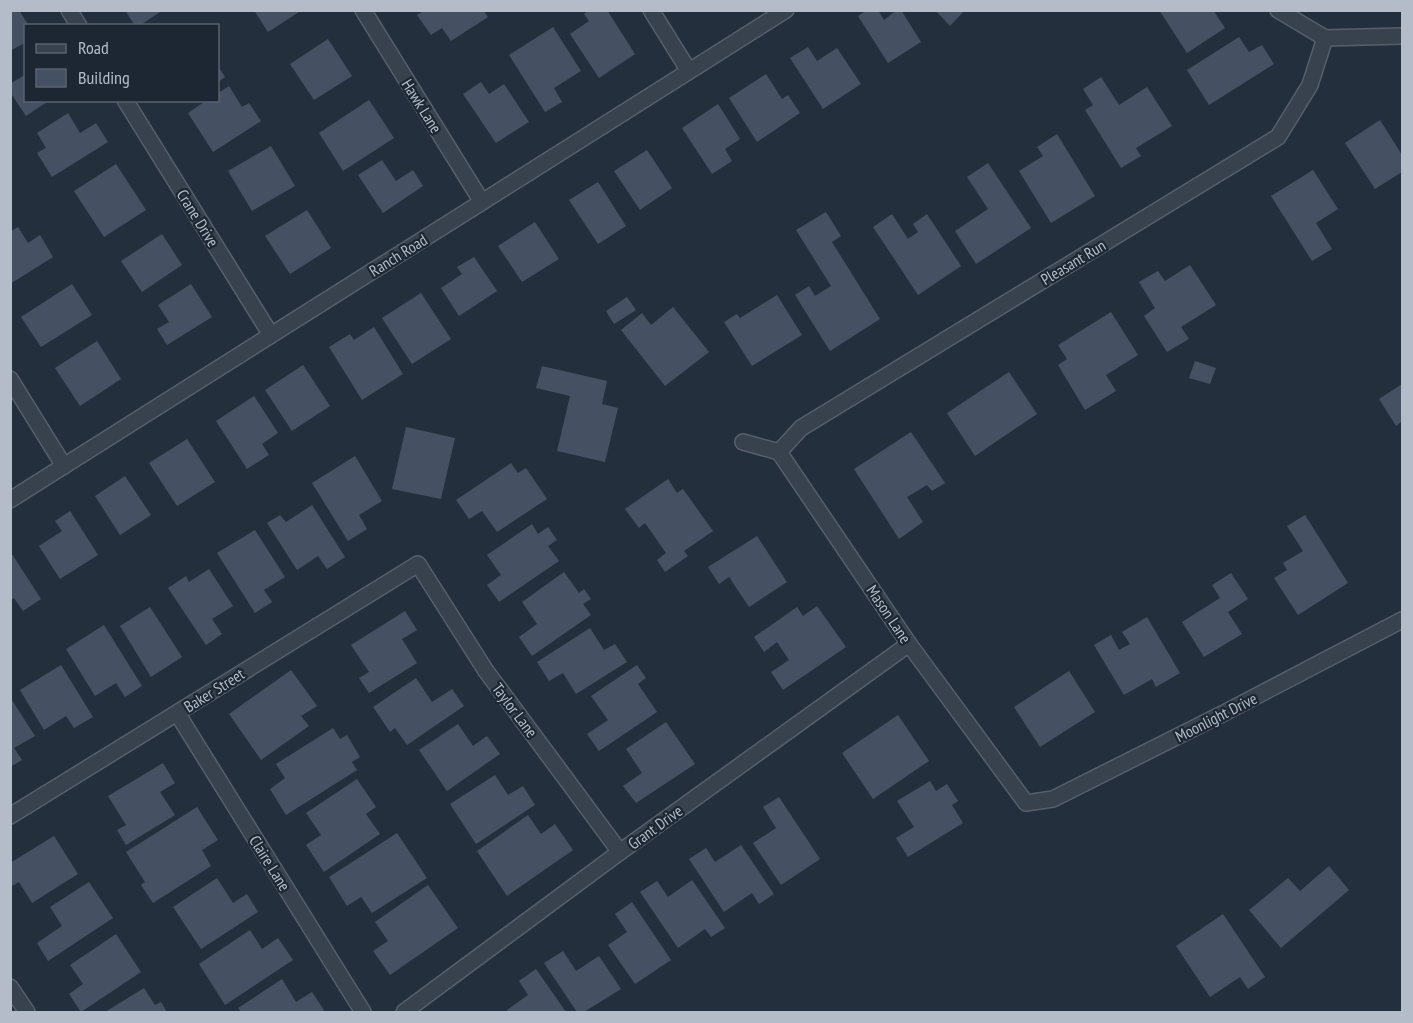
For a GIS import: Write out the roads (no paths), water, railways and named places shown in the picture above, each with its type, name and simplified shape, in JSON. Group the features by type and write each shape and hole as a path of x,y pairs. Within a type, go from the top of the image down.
{"street":[{"path":"69,10 77,24"},
{"name":"Hawk Lane","path":"363,10 482,202"},
{"path":"651,10 689,72"},
{"name":"Ranch Road","path":"10,500 786,10"},
{"path":"1278,10 1325,38 1402,36"},
{"name":"Pleasant Run","path":"778,452 801,428 1278,137 1310,85 1325,38"},
{"name":"Crane Drive","path":"126,102 271,335"},
{"path":"10,379 64,466"},
{"path":"743,442 778,452"},
{"name":"Mason Lane","path":"778,452 909,644 1026,803"},
{"name":"Baker Street","path":"10,816 418,564"},
{"name":"Taylor Lane","path":"418,564 486,671 620,852"},
{"name":"Moonlight Drive","path":"1026,803 1053,799 1402,620"},
{"name":"Grant Drive","path":"404,1012 620,852 909,644"},
{"name":"Claire Lane","path":"177,713 363,1012"},
{"path":"10,987 27,1012"}]}
